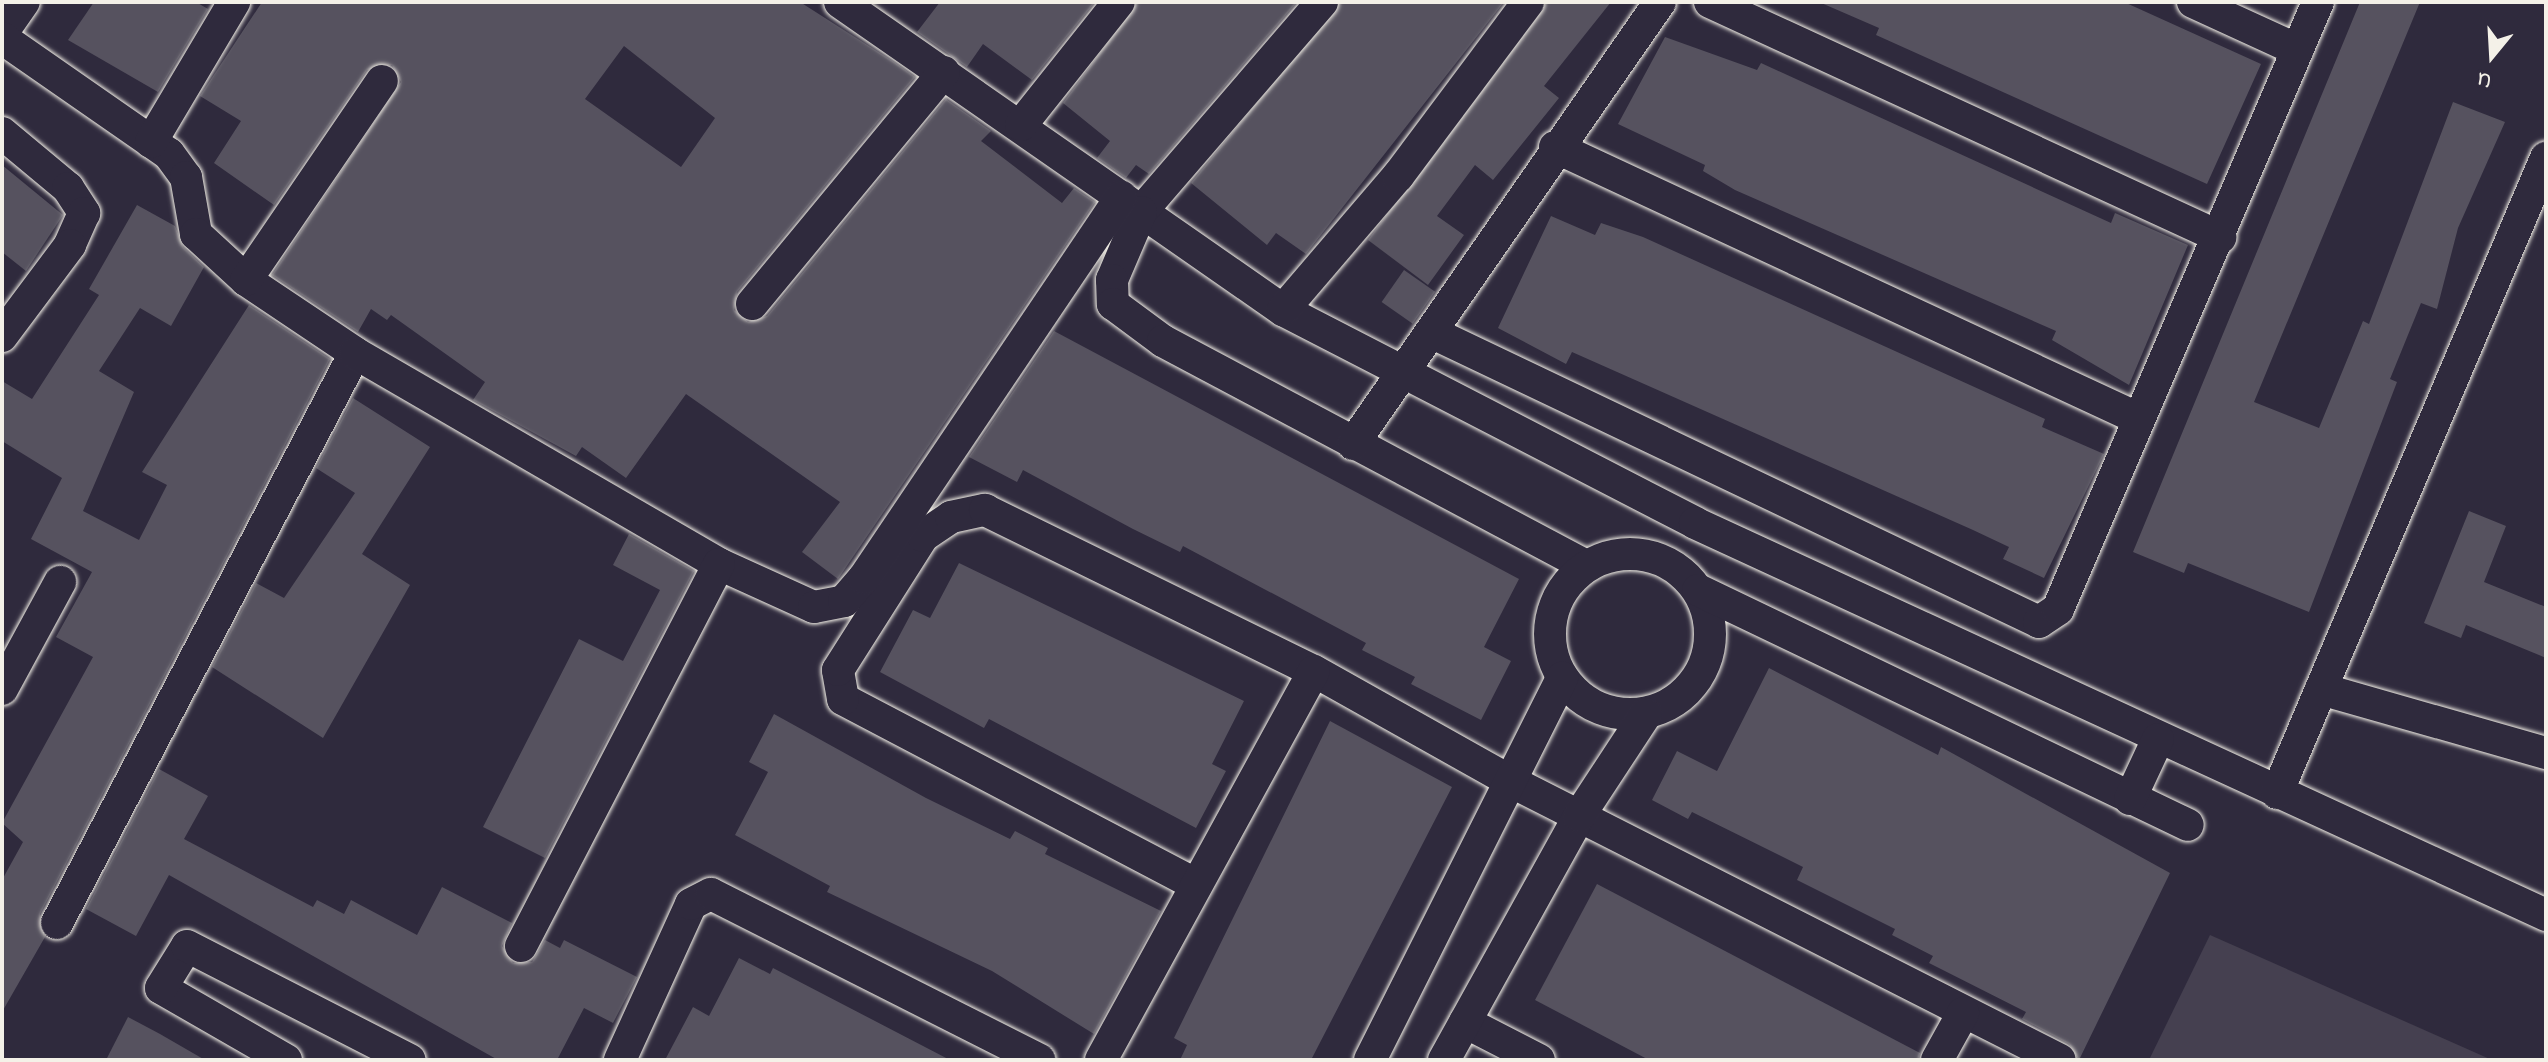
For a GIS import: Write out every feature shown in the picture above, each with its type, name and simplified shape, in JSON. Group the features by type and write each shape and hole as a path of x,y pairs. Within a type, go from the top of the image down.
{"street":[{"path":"24,2 2,36 151,142 186,177 196,234 246,280 355,353 719,564 814,607 844,601 1131,205 1322,2"},
{"path":"151,142 234,2"},
{"path":"840,2 1283,310 1695,523 2158,739 2546,915"},
{"path":"1021,125 1119,2"},
{"path":"1283,310 1398,176 1528,2"},
{"path":"1353,444 1402,373 1435,334 1555,147 1660,2"},
{"path":"1710,2 2220,237"},
{"path":"2193,2 2298,50"},
{"path":"1435,334 2039,622 2058,609 2220,237 2318,2"},
{"path":"752,304 944,72"},
{"path":"246,280 382,81"},
{"path":"2,133 68,188 84,213 70,245 2,336"},
{"path":"1555,147 2139,419"},
{"path":"2277,793 2546,158"},
{"path":"1131,205 1112,280 1113,304 1163,341 1586,566"},
{"path":"57,923 355,353"},
{"path":"1193,883 843,699 838,670 923,536 951,517 985,510 1314,671 1512,782 2060,1060"},
{"path":"1670,564 1695,523"},
{"path":"1698,590 1710,619 1710,650 1698,680 1676,702 1646,714 1614,713 1585,701 1562,678 1551,649 1551,617 1564,588 1586,566 1615,555 1670,564 1698,590 2188,825"},
{"path":"521,946 719,564"},
{"path":"2,689 60,582"},
{"path":"1101,1060 1193,883 1314,671"},
{"path":"1370,1060 1562,678"},
{"path":"2321,689 2546,753"},
{"path":"1444,1060 1579,816 1646,714"},
{"path":"2130,799 2158,739"},
{"path":"620,1060 691,904 711,894 1039,1060"},
{"path":"286,1060 161,988 187,946 410,1060"},
{"path":"1937,1060 1963,1013"},
{"path":"1465,1022 1539,1060"}],"shaded area":[{"path":"2210,935 2492,1060 2149,1060"}],"building":[{"path":"94,2 196,2 208,9 158,92 68,40"},
{"path":"262,2 800,2 915,77 737,292 734,310 748,322 767,316 946,99 991,131 981,141 1062,203 1074,188 1095,202 838,579 802,552 840,502 686,394 626,478 582,447 576,456 473,400 485,382 391,315 387,320 371,309 358,332 272,275 401,82 392,65 367,70 274,205 214,163 241,121 200,96","holes":["624,46 715,118 681,167 585,99"]},
{"path":"940,2 1095,2 1032,80 983,44 967,67 917,32"},
{"path":"1138,2 1297,2 1149,174 1136,165 1126,178 1097,158 1110,141 1063,103"},
{"path":"1340,2 1504,2 1306,254 1276,233 1267,245 1191,183"},
{"path":"1547,2 1611,2 1544,86 1559,98 1493,180 1475,165 1437,216 1464,235 1428,285 1368,240"},
{"path":"1819,2 2124,2 2261,64 2207,184 1876,35 1879,28"},
{"path":"2360,2 2420,2 2254,402 2319,428 2363,321 2369,324 2453,102 2505,122 2458,228 2437,309 2421,303 2390,379 2397,382 2309,612 2188,563 2184,573 2133,552"},
{"path":"1665,37 1757,70 1761,63 2111,223 2115,213 2188,245 2129,385 2052,340 2056,331 1735,190 1703,171 1705,165 1618,124"},
{"path":"2,165 63,215 26,271 2,252"},
{"path":"137,205 175,226 183,247 204,267 171,326 140,308 99,371 134,392 83,511 139,540 167,485 142,472 249,305 330,359 40,914 45,937 2,1012 2,880 23,842 2,823 93,657 56,637 92,572 31,539 62,478 2,441 2,381 32,399 99,295 89,289"},
{"path":"1551,216 1595,235 1601,223 1643,237 2045,419 2042,427 2104,454 2044,578 2003,559 2009,547 1973,530 1572,352 1566,364 1498,328"},
{"path":"1404,270 1435,292 1413,324 1382,302"},
{"path":"1054,331 1519,579 1484,647 1511,661 1481,720 1411,684 1415,677 1362,650 1366,643 1183,546 1180,552 1023,470 1017,482 969,457"},
{"path":"353,398 430,447 362,554 410,585 323,738 212,667 256,583 284,598 355,493 316,468"},
{"path":"2469,511 2506,526 2484,582 2546,607 2546,658 2466,625 2461,638 2424,623"},
{"path":"629,534 694,571 545,858 483,827 579,639 623,661 660,590 613,565"},
{"path":"959,563 1244,701 1212,764 1226,771 1196,828 989,719 984,728 880,672 913,610 930,618"},
{"path":"1769,668 1938,755 1941,747 2170,873 2079,1060 2069,1044 2022,1019 2026,1012 1929,963 1933,956 1892,935 1895,929 1797,880 1803,867 1692,812 1688,819 1652,800 1677,751 1717,771"},
{"path":"774,714 926,798 1010,839 1015,831 1048,848 1045,854 1161,911 1094,1034 992,971 827,892 830,886 735,835 768,772 749,762"},
{"path":"1330,721 1452,787 1311,1060 1180,1060 1187,1045 1174,1038"},
{"path":"159,769 208,796 184,839 313,907 317,900 344,914 351,900 417,935 442,887 512,923 502,946 513,963 532,962 545,940 560,948 564,940 637,977 613,1023 584,1008 557,1060 498,1060 169,875 136,936 86,909"},
{"path":"1597,884 1920,1053 1918,1060 1649,1060 1535,1000"},
{"path":"739,958 770,974 773,968 950,1060 665,1060 693,1007 709,1016"},
{"path":"128,1017 160,1034 205,1060 106,1060"}]}
